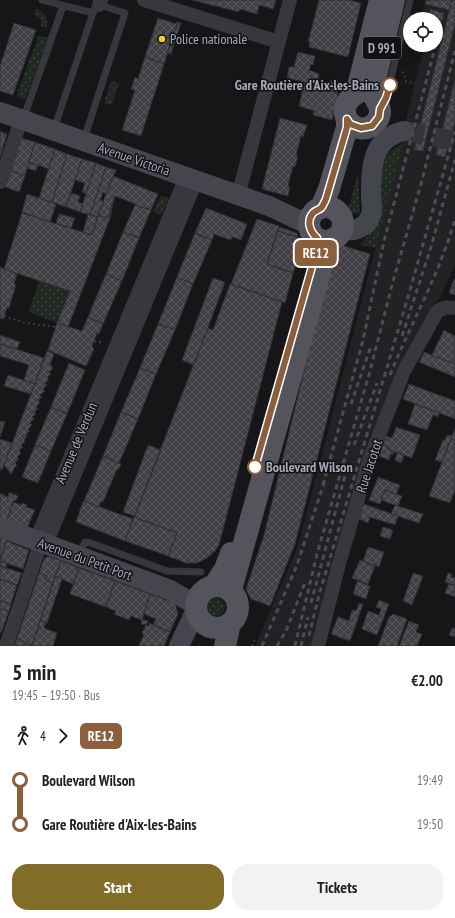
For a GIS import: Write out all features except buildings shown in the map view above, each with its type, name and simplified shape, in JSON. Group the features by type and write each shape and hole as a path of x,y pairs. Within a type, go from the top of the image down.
{"main road":[{"name":"D 991","path":"370,100 380,0"},
{"name":"D 991","path":"370,100 394,0"},
{"path":"351,97 370,100 379,117 376,122 372,126 354,124 345,114 347,102 351,97"},
{"path":"225,646 209,608 231,555 317,249 327,224 341,203 351,158 354,124"}],"street":[{"path":"144,0 279,42"},
{"path":"238,196 290,0"},
{"name":"Avenue Victoria","path":"0,112 238,196 327,224"},
{"path":"0,182 21,120"},
{"path":"327,224 346,231 357,229 368,221 372,208 372,163 378,150 390,137 396,133 404,132"},
{"name":"Avenue de Verdun","path":"6,646 41,542 191,179"},
{"name":"Rue Jacotot","path":"318,646 339,564 369,460 389,407 404,371 438,312 442,308 455,308"},
{"name":"Avenue du Petit Port","path":"0,527 78,556 165,581 209,608"},
{"path":"180,644 209,608"}],"lane":[{"path":"42,0 63,6 98,6 125,13 83,141"},
{"path":"370,100 386,98 410,0"},
{"path":"21,120 26,111 63,6"},
{"path":"53,131 98,6"}],"path":[{"path":"443,18 447,20"},
{"path":"394,67 404,73 406,82 415,83"},
{"path":"4,316 25,323 56,327"},
{"path":"252,646 255,639"}],"shaded area":[{"path":"426,0 455,0 455,264 443,292 398,370 312,646 255,646 298,546 403,143 406,119 422,52 443,52 443,12 423,12"},
{"path":"37,8 46,16 47,28 41,26 41,19 33,13"},
{"path":"39,35 48,38 25,100 16,96"},
{"path":"111,81 119,83 112,105 104,103"},
{"path":"403,143 376,248 360,245 371,232 379,165 390,151"},
{"path":"358,173 360,213 347,214"},
{"path":"161,195 169,199 161,215 153,212"},
{"path":"39,281 70,291 57,323 29,312"},
{"path":"216,598 222,601 225,607 222,613 216,616 210,613 207,607 210,601"}],"tunnel":[{"path":"404,131 455,141"}],"railway":[{"path":"295,646 317,554 370,371 392,285 421,184 455,51"},
{"path":"323,485 363,340 384,241 434,52"},
{"path":"309,636 319,595 408,297 455,132"},
{"path":"402,336 431,247 455,160"},
{"path":"390,375 441,259 455,219"},
{"path":"351,404 371,346"},
{"path":"354,445 377,383"},
{"path":"311,603 347,468"},
{"path":"262,646 297,565 325,480"},
{"path":"277,646 286,631 306,580"},
{"path":"301,646 308,617"}],"bus line":[{"name":"RE12","path":"255,467 317,249 317,238 310,230 310,217 316,210 321,208 330,189 347,127 347,119 350,124 356,127 367,128 372,126 379,117 380,109 386,98 390,85"}],"place":[{"name":"Police nationale","path":"162,39"},
{"name":"Gare Routière d'Aix-les-Bains","path":"390,85"},
{"name":"Boulevard Wilson","path":"255,467"}]}
